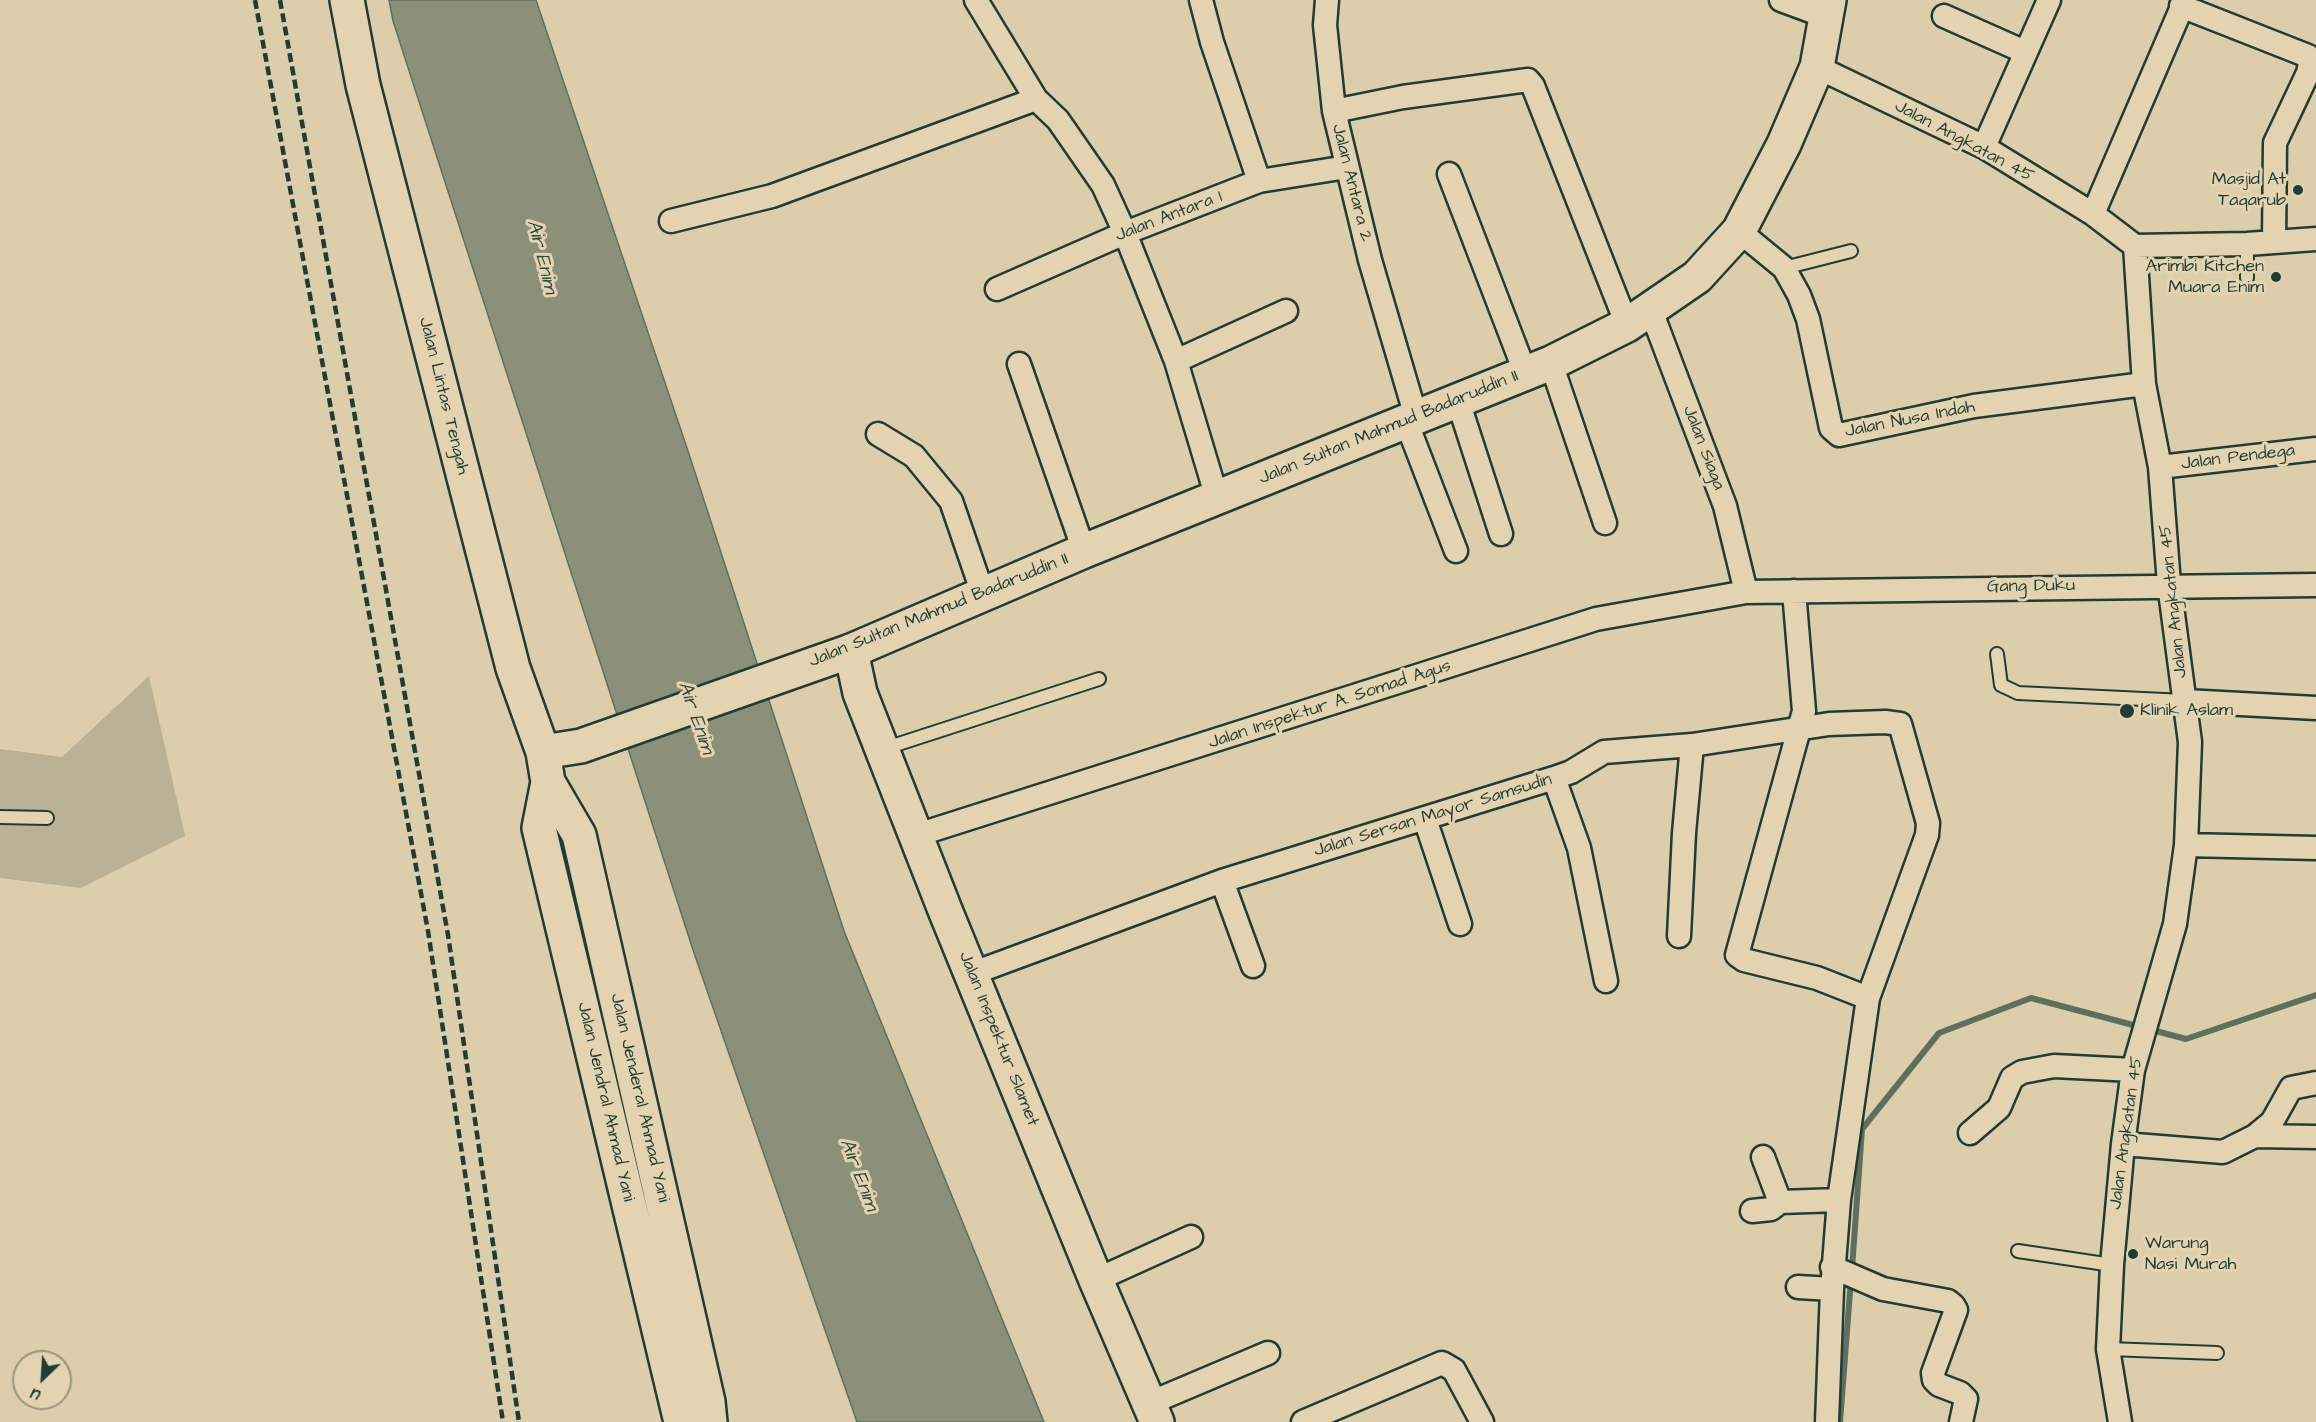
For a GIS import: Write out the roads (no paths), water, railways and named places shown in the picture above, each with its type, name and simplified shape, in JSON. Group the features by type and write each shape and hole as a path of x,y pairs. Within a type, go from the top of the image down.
{"main road":[{"name":"Jalan Lintas Tengah","path":"347,0 363,85 510,657 545,767"},
{"name":"Jalan Sultan Mahmud Badaruddin II","path":"545,767 581,746 851,651 1084,551 1458,401 1538,367 1638,316 1697,277 1739,231 1784,144 1817,67 1828,8"},
{"name":"Jalan Inspektur Slamet","path":"851,651 860,693 971,974 1096,1280 1154,1412"},
{"name":"Jalan Jendral Ahmad Yani","path":"545,767 539,828 681,1422"},
{"name":"Jalan Jenderal Ahmad Yani","path":"545,767 579,835 705,1390 710,1422"}],"street":[{"path":"976,0 1036,99 1058,120 1103,185 1125,233 1176,361 1217,498"},
{"path":"1201,0 1212,42 1259,181"},
{"path":"1327,0 1325,25 1334,111"},
{"path":"1781,0 1828,8"},
{"path":"1984,147 2049,0"},
{"path":"2093,214 2183,3 2308,56 2310,63 2308,73 2275,143 2274,242"},
{"path":"1944,16 2025,52"},
{"name":"Jalan Angkatan 45","path":"1817,67 1984,147 2093,214 2135,246 2144,384 2160,467 2169,584 2190,742 2186,845 2175,924 2133,1070 2123,1144 2112,1265 2108,1348 2120,1422"},
{"name":"Jalan Antara 2","path":"1456,551 1411,419 1334,111 1403,97 1523,79 1533,86"},
{"name":"Jalan Siaga","path":"1533,86 1725,506 1746,592"},
{"path":"671,221 772,196 1036,99"},
{"name":"Jalan Antara 1","path":"997,289 1125,233 1259,181 1347,168"},
{"path":"1449,174 1538,367 1605,523"},
{"name":"Jalan Nusa Indah","path":"1739,231 1784,268 1808,319 1831,428 1839,435 1974,406 2144,384"},
{"path":"2135,246 2247,244 2316,239"},
{"path":"1176,361 1286,311"},
{"path":"1019,363 1084,551"},
{"path":"1458,401 1501,534"},
{"path":"878,434 914,456 951,501 983,594"},
{"name":"Jalan Pendega","path":"2160,467 2316,449"},
{"name":"Gang Duku","path":"1746,592 2169,584 2316,585"},
{"path":"1794,591 1804,711 1737,955 1744,960 1817,978 1868,998 1839,1200 1827,1422"},
{"name":"Jalan Inspektur A. Somad Agus","path":"917,835 1596,619 1746,592"},
{"path":"2185,700 2316,708"},
{"name":"Jalan Sersan Mayor Samsudin","path":"971,974 1222,881 1554,778 1571,772 1604,752 1692,745 1799,727 1893,722 1900,724 1903,731 1928,823 1927,835 1868,998"},
{"path":"1680,936 1684,833 1692,745"},
{"path":"1554,778 1579,848 1606,981"},
{"path":"1425,819 1460,924"},
{"path":"2186,845 2316,848"},
{"path":"1222,881 1253,966"},
{"path":"1970,1133 1999,1108 2012,1078 2022,1072 2054,1066 2133,1070"},
{"path":"2123,1144 2223,1152 2255,1136 2272,1122 2291,1088 2316,1083"},
{"path":"2255,1136 2316,1137"},
{"path":"1763,1157 1780,1202"},
{"path":"1752,1211 1771,1209 1780,1202 1839,1200"},
{"path":"1096,1280 1191,1237"},
{"path":"1798,1287 1834,1275 1948,1301 1953,1305 1956,1310 1933,1373 1934,1380 1939,1385 1960,1393 1966,1399 1961,1422"},
{"path":"1154,1412 1268,1353"},
{"path":"1303,1422 1442,1363 1454,1370 1482,1422"}],"lane":[{"path":"2247,244 2247,278"},
{"path":"1784,268 1851,250"},
{"path":"1997,654 2001,685 2019,693 2185,700"},
{"path":"882,749 1099,680"},
{"path":"0,817 47,818"},
{"path":"2018,1251 2112,1265"},
{"path":"2108,1348 2217,1353"}],"water":[{"name":"Air Enim","path":"389,0 536,0 688,451 844,931 1044,1422 857,1422 694,953 393,21"}],"waterway":[{"path":"1852,1269 1862,1129 1939,1033 2031,998 2186,1039 2316,995"},
{"path":"1840,1422 1851,1279"}],"railway":[{"path":"255,0 428,931 503,1422"},
{"path":"280,0 448,935 519,1422"}],"place":[{"name":"Masjid At Taqarub","path":"2298,190"},
{"name":"Arimbi Kitchen Muara Enim","path":"2276,277"},
{"name":"Klinik Aslam","path":"2127,711"},
{"name":"Warung Nasi Murah","path":"2133,1254"}]}
